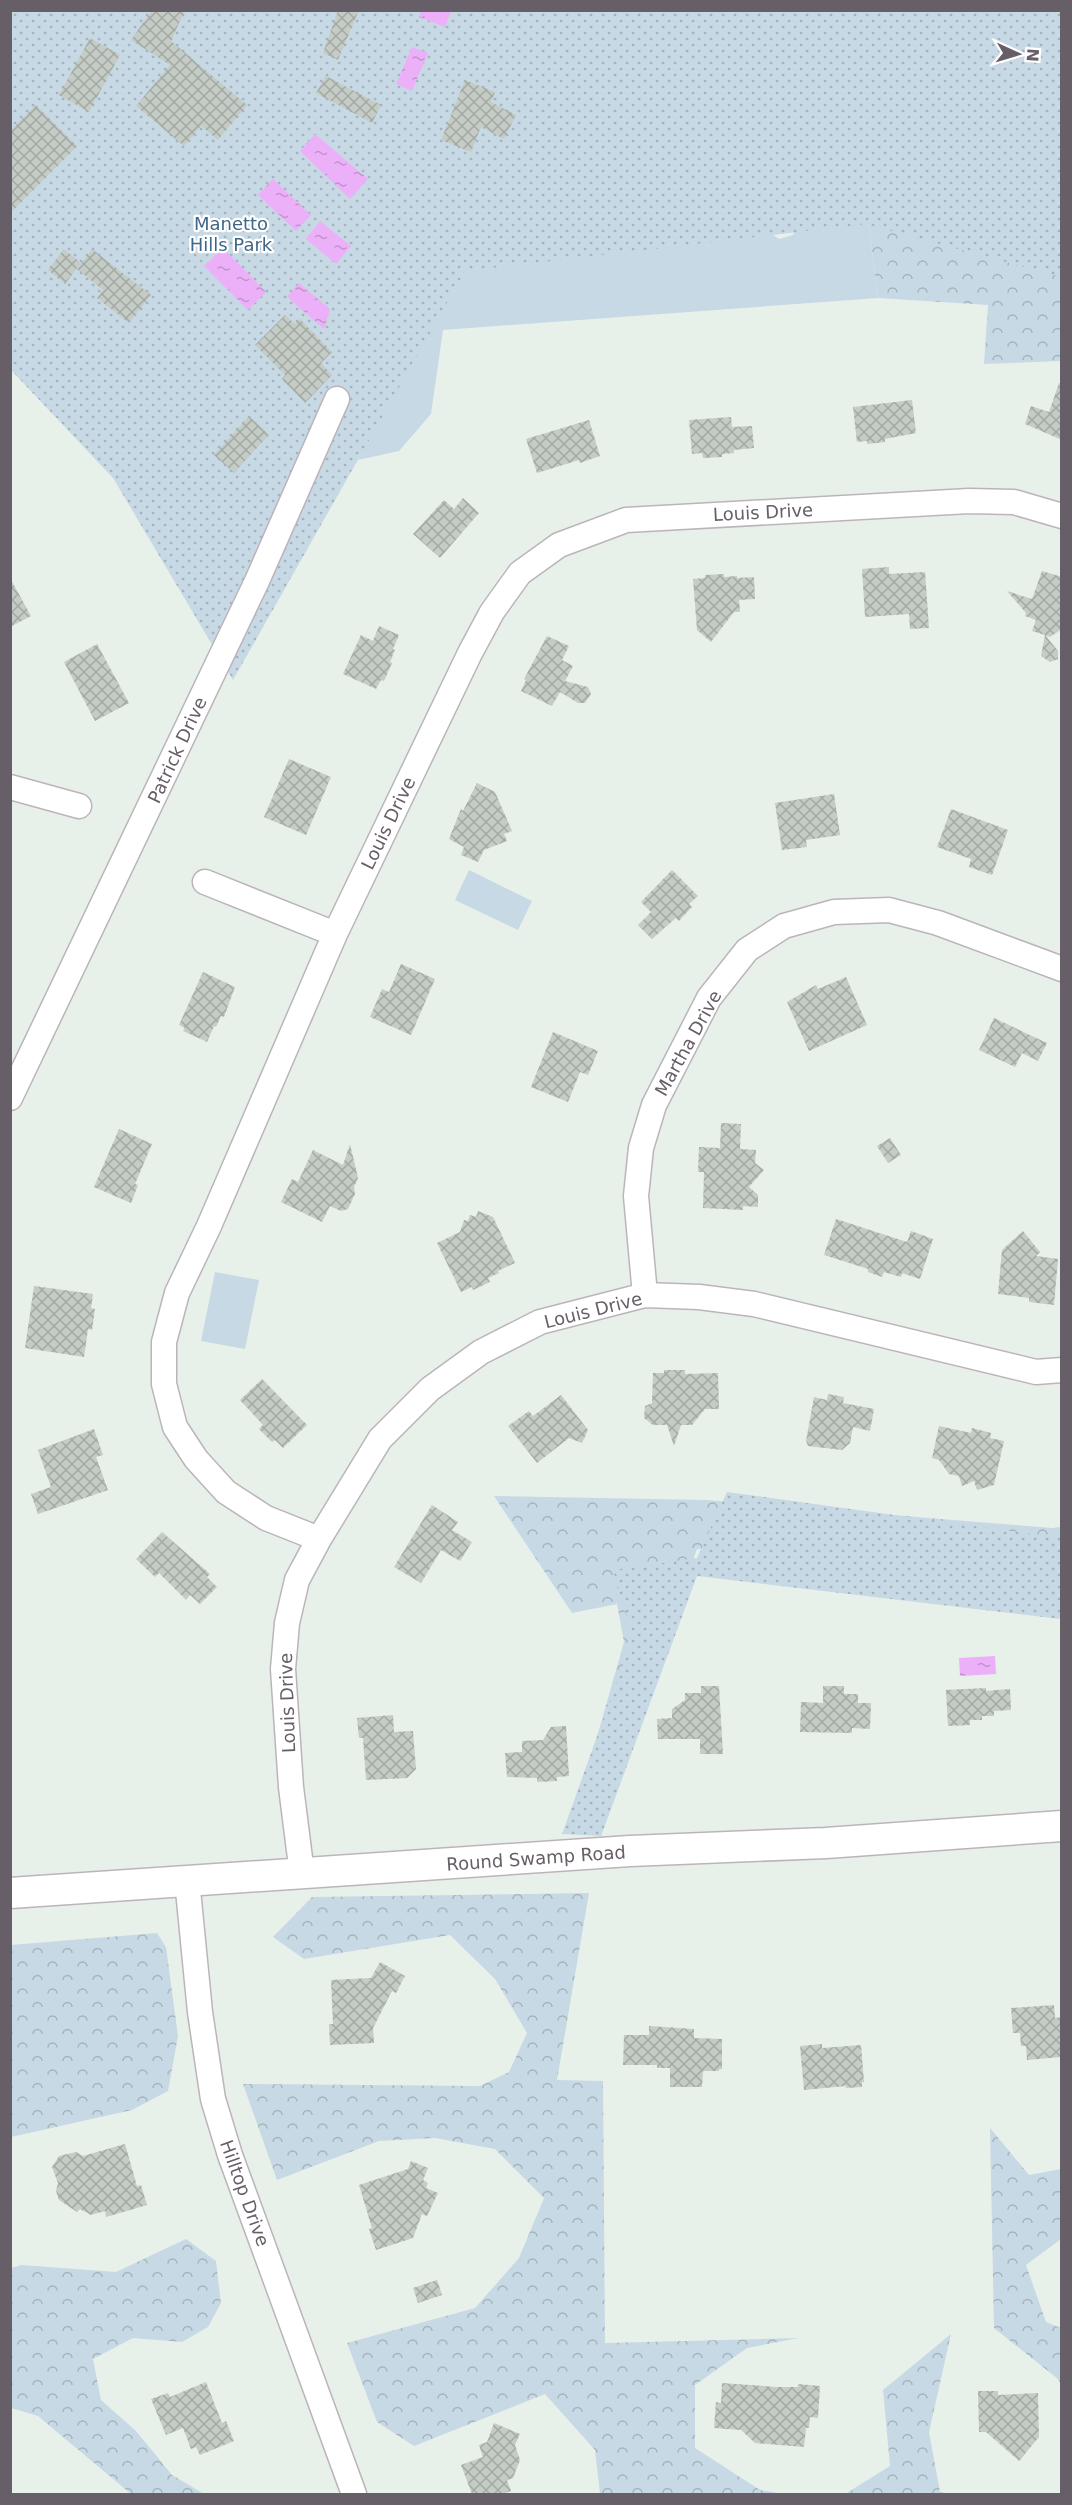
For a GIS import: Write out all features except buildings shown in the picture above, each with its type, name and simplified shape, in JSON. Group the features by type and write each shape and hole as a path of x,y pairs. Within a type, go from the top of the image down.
{"street":[{"name":"Patrick Drive","path":"10,1098 257,581 337,399"},
{"name":"Louis Drive","path":"319,1539 266,1518 226,1492 196,1459 175,1427 164,1384 165,1342 177,1293 209,1226 335,934 492,612 520,573 559,545 626,520 969,501 1014,502 1062,516"},
{"path":"10,787 79,806"},
{"path":"205,882 335,934"},
{"name":"Martha Drive","path":"645,1295 636,1196 644,1137 654,1105 709,998 747,950 784,926 834,912 889,910 938,923 1062,969"},
{"name":"Louis Drive","path":"302,1874 291,1787 283,1669 286,1623 297,1580 319,1539 380,1439 430,1389 481,1352 540,1322 645,1295 699,1297 754,1304 1036,1372 1062,1370"},
{"name":"Round Swamp Road","path":"10,1893 630,1851 826,1843 1062,1826"},
{"name":"Hilltop Drive","path":"187,1880 200,2012 213,2099 230,2155 354,2494"}],"green space":[{"name":"Manetto Hills Park","path":"11,11 1061,11 1061,277 866,224 465,271 233,680 113,478 11,370"},
{"path":"1061,11 1061,361 984,364 988,305 878,298 858,144"},
{"path":"858,144 878,298 443,330 431,414 399,451 358,460 434,305 465,271 758,225 779,239 793,235 811,194"},
{"path":"469,870 532,901 518,930 455,900"},
{"path":"215,1272 259,1280 245,1349 201,1341"},
{"path":"727,1492 1061,1538 1061,1619 697,1576 601,1836 562,1834 633,1636 613,1570 697,1558"},
{"path":"494,1496 706,1500 1061,1527 1061,1610 750,1549 697,1549 595,1824 571,1828 624,1642 617,1604 572,1613"},
{"path":"589,1893 557,2080 603,2081 605,2343 799,2338 747,2348 695,2385 695,2448 760,2490 785,2494 600,2494 595,2450 545,2394 414,2446 377,2422 347,2343 475,2308 519,2258 544,2198 495,2149 435,2138 379,2141 277,2180 243,2084 480,2086 509,2072 527,2033 495,1979 450,1935 304,1959 273,1937 312,1897"},
{"path":"157,1933 166,1947 178,2036 168,2091 132,2110 11,2137 11,1945"},
{"path":"990,2128 1029,2175 1061,2169 1061,2239 1026,2265 1046,2322 1061,2328 1061,2385 1058,2379 994,2328"},
{"path":"186,2239 216,2261 221,2303 208,2327 182,2342 133,2338 93,2359 101,2400 136,2431 172,2475 204,2494 131,2494 38,2416 11,2408 11,2268 21,2265 116,2272"},
{"path":"951,2334 929,2432 940,2492 950,2494 845,2494 890,2466 883,2390"}],"water":[{"path":"422,10 451,11 445,27 419,17"},
{"path":"412,47 428,53 412,91 396,84"},
{"path":"315,134 368,179 350,199 300,151"},
{"path":"273,179 311,215 296,231 258,195"},
{"path":"320,221 351,246 336,264 306,239"},
{"path":"223,248 266,292 248,310 204,266"},
{"path":"299,283 330,309 324,329 287,297"},
{"path":"995,1656 996,1674 960,1676 959,1658"}]}
